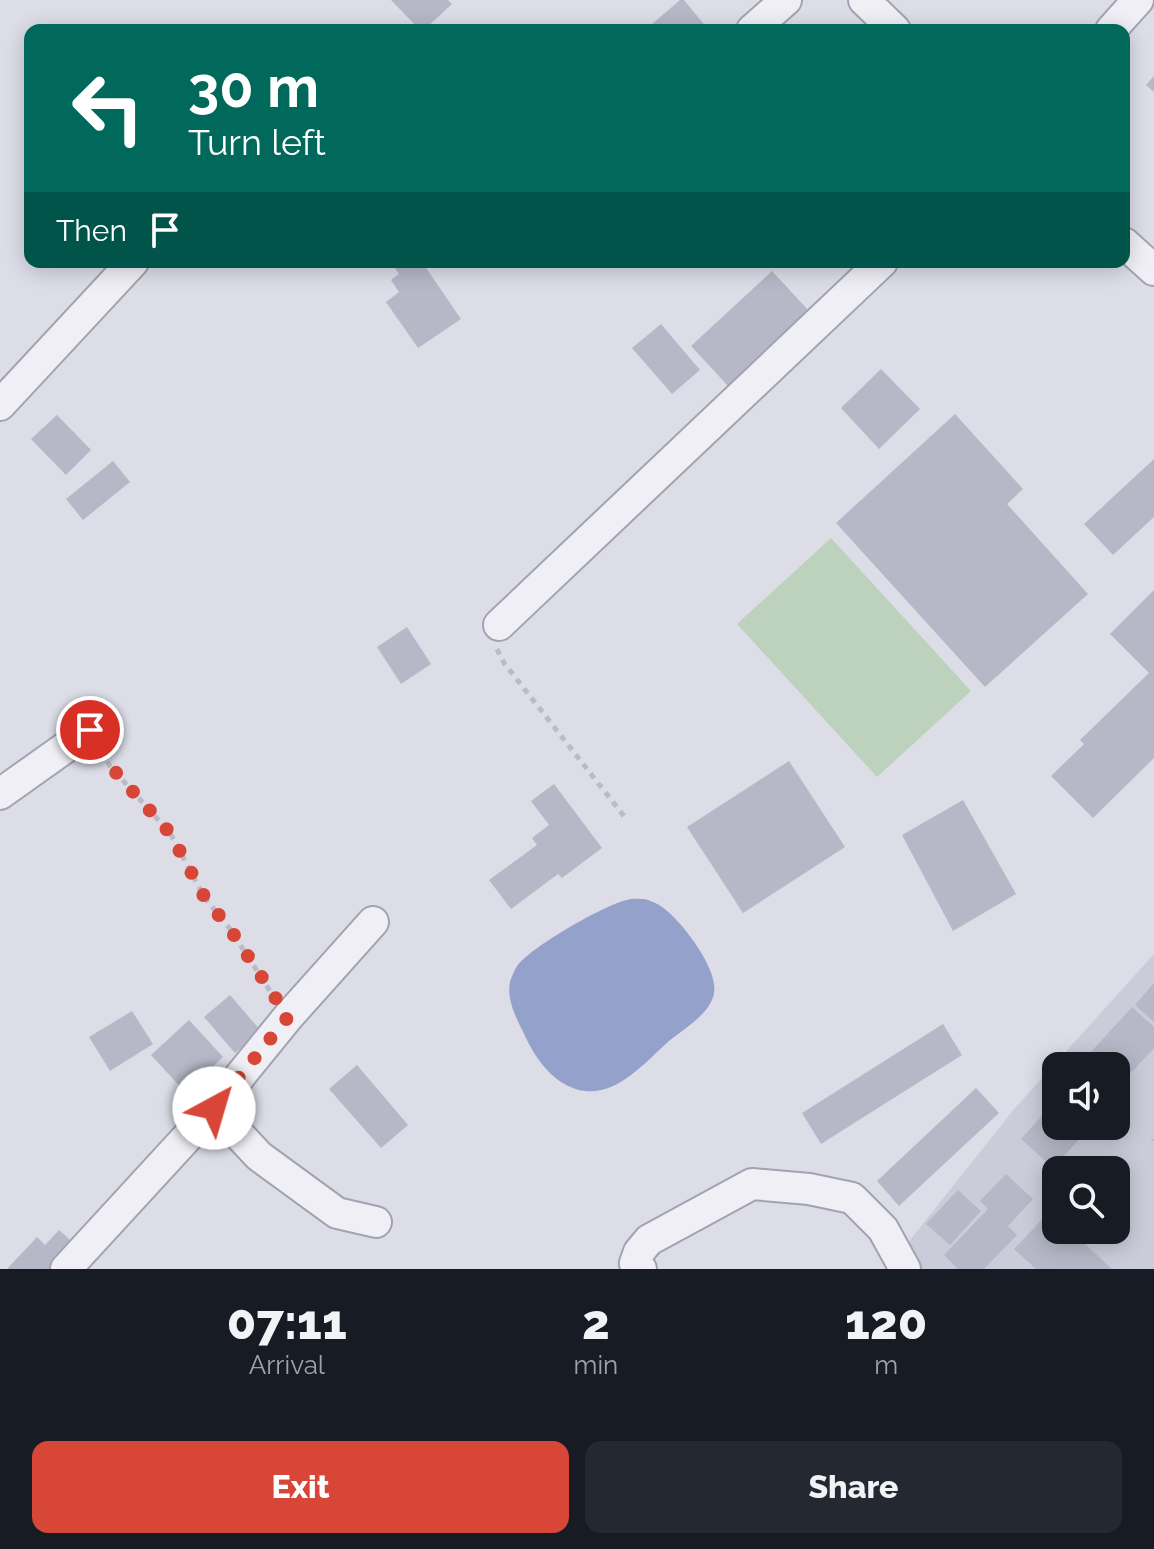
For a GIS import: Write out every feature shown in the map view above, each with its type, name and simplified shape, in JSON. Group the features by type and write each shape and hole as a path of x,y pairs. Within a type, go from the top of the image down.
{"street":[{"path":"759,24 786,0"},
{"path":"864,0 889,24"},
{"path":"1116,24 1138,0"},
{"path":"1130,248 1154,270"},
{"path":"0,405 127,268"},
{"path":"499,625 876,268"},
{"path":"0,794 90,730"},
{"path":"66,1269 214,1108 288,1017 373,922"},
{"path":"214,1108 259,1156 337,1213 376,1222"},
{"path":"641,1269 635,1263 649,1240 752,1184 809,1189 852,1198 883,1229 905,1269"}],"path":[{"path":"499,625 495,644 504,663 627,820"},
{"path":"90,730 110,766 170,833 205,898 230,929 288,1017"}],"shaded area":[{"path":"1154,954 1154,1269 921,1269 906,1245 1042,1078 1042,1140 1130,1140 1130,1052 1066,1052"}],"green space":[{"path":"831,538 971,691 877,777 737,624"}],"water":[{"path":"645,899 670,913 697,946 711,971 714,983 712,1000 696,1020 633,1074 606,1089 577,1089 556,1078 533,1052 512,1005 509,990 511,978 525,958 569,928 616,903"}],"building":[{"path":"391,0 448,0 452,4 430,24 414,24"},
{"path":"684,0 704,24 652,24"},
{"path":"1154,76 1154,92 1146,85"},
{"path":"395,268 426,268 461,319 418,348 386,302 399,292 391,280 399,274"},
{"path":"772,271 810,312 729,387 691,346"},
{"path":"661,324 700,370 672,394 632,348"},
{"path":"881,369 920,409 879,449 841,408"},
{"path":"955,414 1023,489 1007,504 1088,594 985,687 836,523"},
{"path":"57,415 91,450 66,475 31,439"},
{"path":"1154,459 1154,517 1113,555 1084,524"},
{"path":"113,461 130,482 83,520 66,499"},
{"path":"1154,590 1154,758 1093,818 1051,776 1084,744 1080,740 1149,673 1110,634"},
{"path":"407,627 431,664 401,684 377,647"},
{"path":"789,761 845,847 743,913 687,827"},
{"path":"554,784 602,848 562,878 558,874 511,909 489,880 537,845 532,838 549,825 531,801"},
{"path":"963,800 1016,894 953,931 902,835"},
{"path":"1154,983 1154,1022 1135,1005"},
{"path":"230,995 261,1031 235,1053 204,1017"},
{"path":"1132,1007 1154,1027 1154,1048 1130,1074 1130,1052 1091,1052"},
{"path":"132,1011 153,1044 110,1071 89,1037"},
{"path":"189,1020 223,1057 185,1092 151,1055"},
{"path":"943,1024 962,1055 821,1144 802,1113"},
{"path":"357,1065 408,1125 381,1148 329,1089"},
{"path":"976,1088 999,1113 899,1206 877,1181"},
{"path":"1042,1116 1042,1140 1078,1140 1064,1156 1042,1158 1021,1139"},
{"path":"1006,1174 1033,1199 1008,1226 1017,1235 984,1269 958,1269 944,1255 988,1209 980,1201"},
{"path":"958,1190 981,1211 950,1245 926,1224"},
{"path":"1042,1219 1042,1244 1085,1244 1112,1269 1036,1269 1014,1249"},
{"path":"59,1230 70,1240 54,1257 59,1261 52,1269 7,1269 37,1237 45,1245"}],"route":[{"path":"90,730 110,766 170,833 205,898 230,929 288,1017 214,1108"}]}
